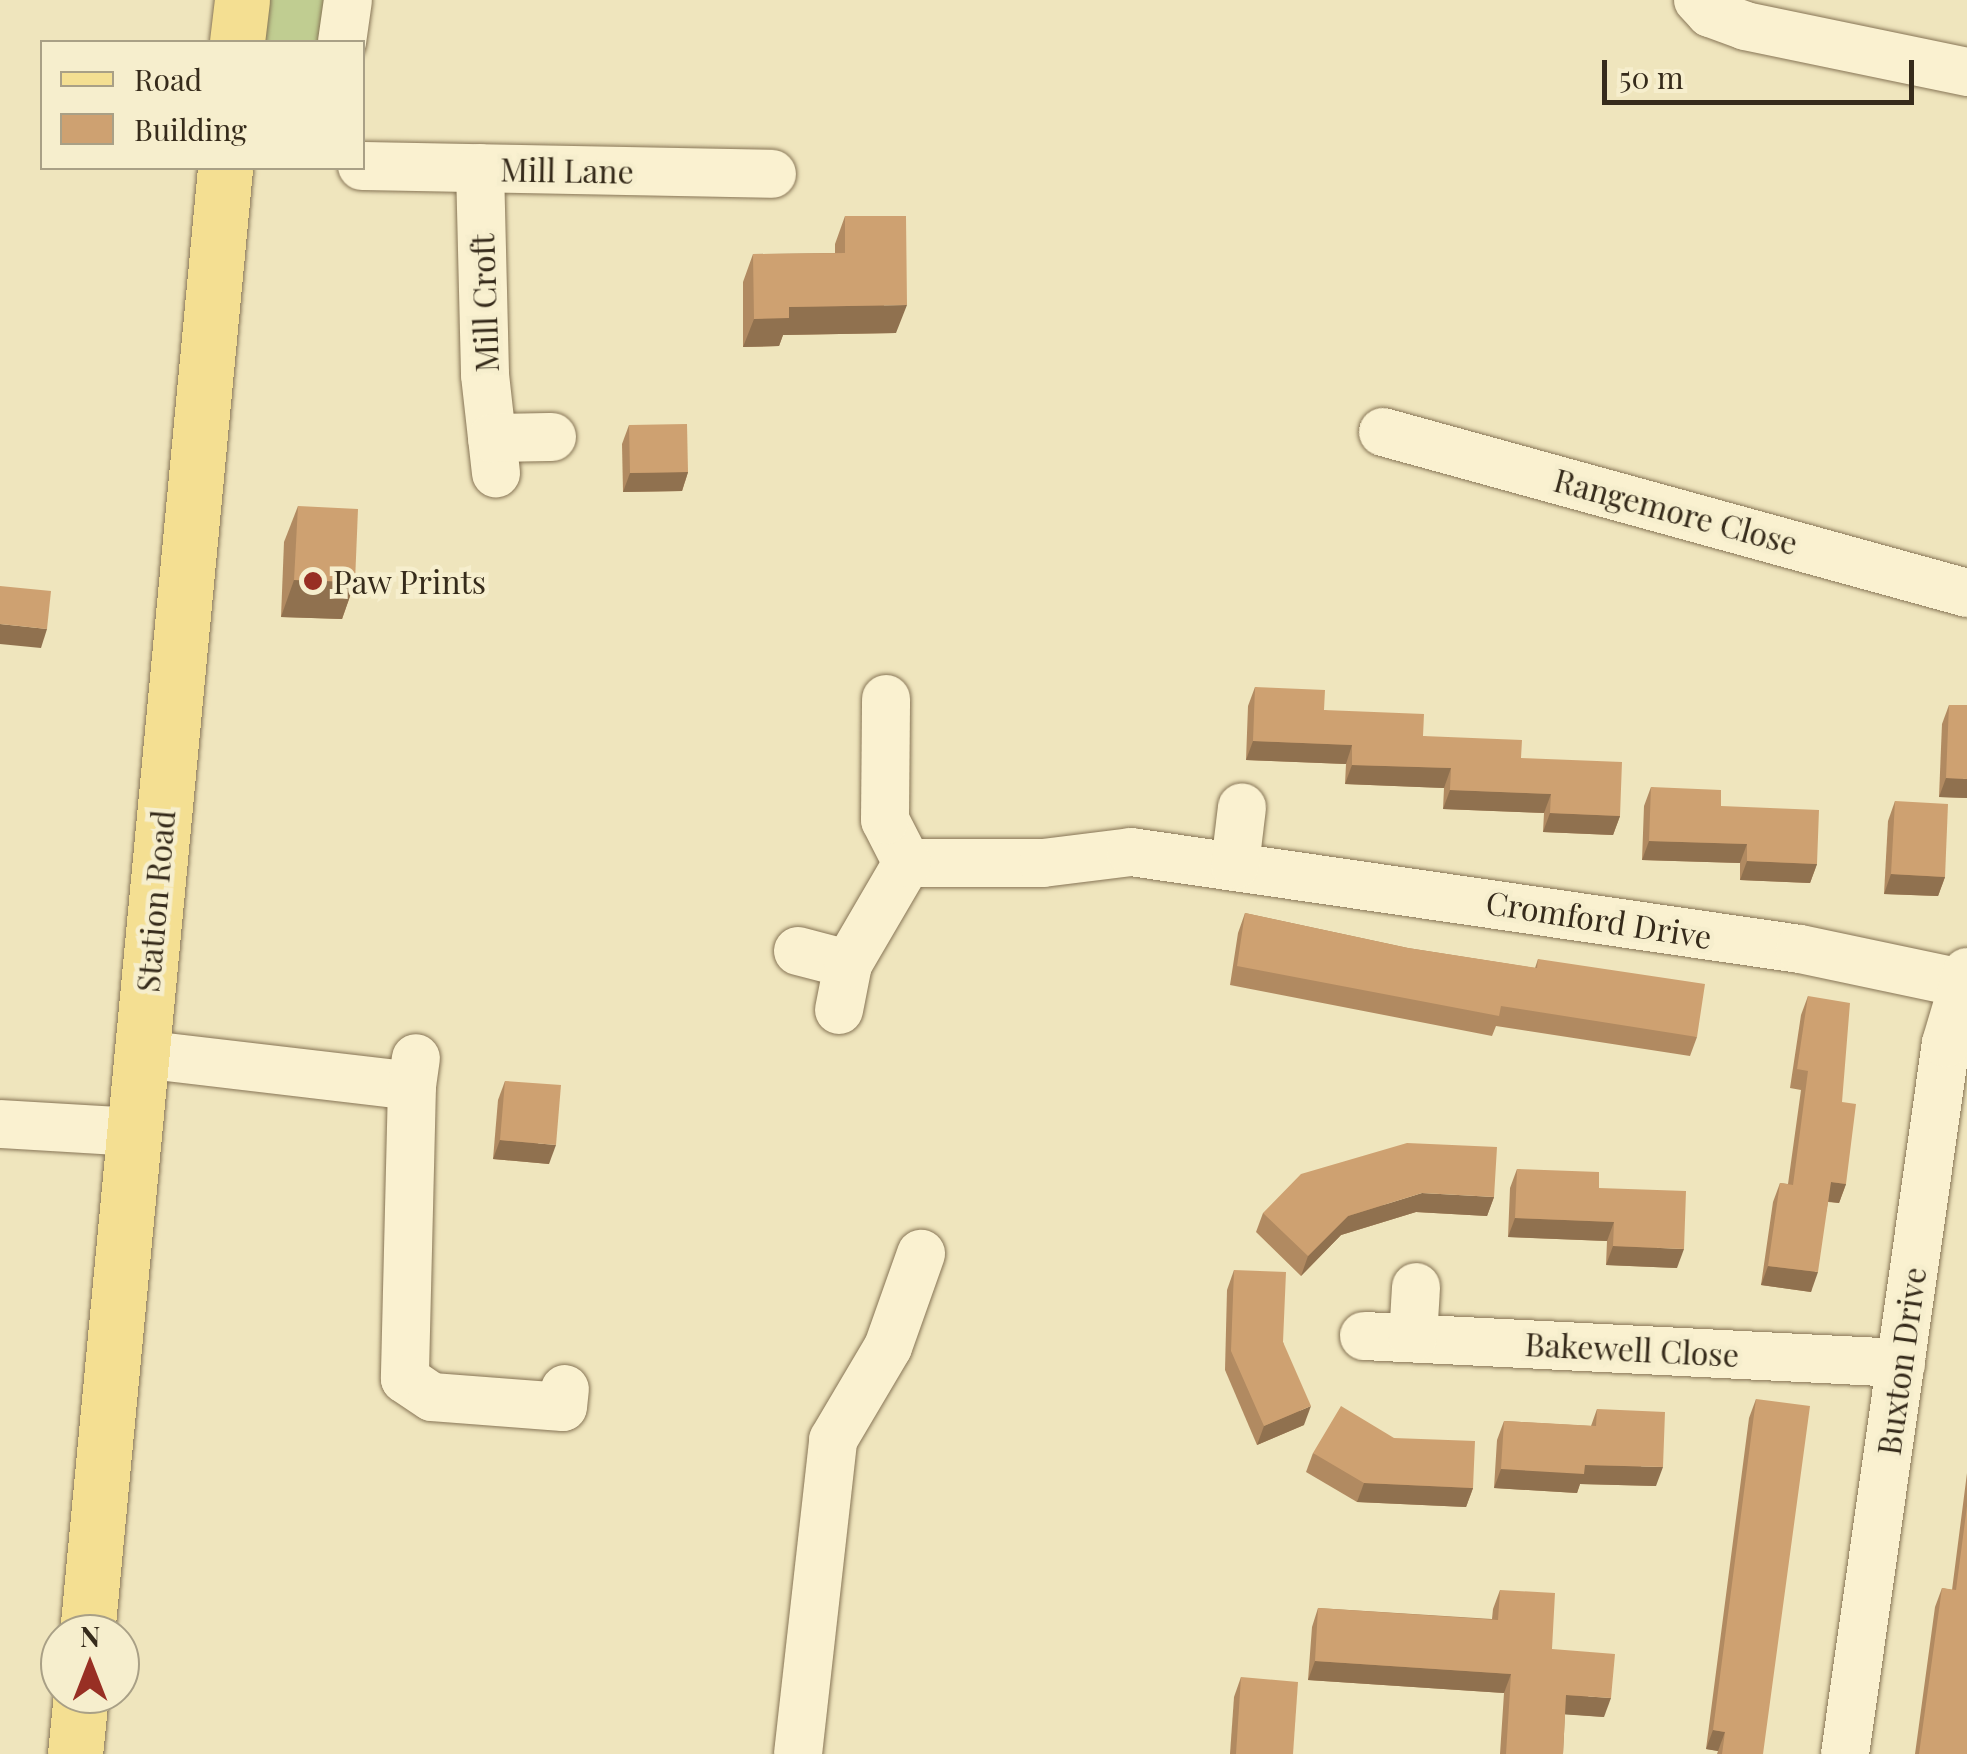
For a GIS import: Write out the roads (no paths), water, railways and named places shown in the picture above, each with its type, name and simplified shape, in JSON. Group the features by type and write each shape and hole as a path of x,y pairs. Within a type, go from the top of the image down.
{"main road":[{"path":"237,40 242,0"},
{"name":"Station Road","path":"89,1614 225,170"},
{"path":"75,1754 79,1714"}],"street":[{"path":"342,40 348,0"},
{"path":"1698,0 1710,13 1745,26 1967,72"},
{"name":"Mill Lane","path":"365,166 772,174"},
{"name":"Mill Croft","path":"480,168 494,456 552,437"},
{"name":"Rangemore Close","path":"1384,432 1967,594"},
{"path":"839,1010 848,964 907,863 886,820 886,699"},
{"path":"1235,865 1242,807"},
{"name":"Cromford Drive","path":"907,863 1043,863 1131,852 1800,948 1964,978"},
{"path":"798,951 848,964"},
{"name":"Buxton Drive","path":"1846,1754 1901,1362 1964,978"},
{"path":"142,1054 414,1071 405,1378 432,1397 563,1407 565,1389"},
{"path":"0,1124 136,1132"},
{"path":"798,1754 820,1523 833,1440 888,1346 921,1254"},
{"path":"1413,1338 1416,1287"},
{"name":"Bakewell Close","path":"1364,1336 1901,1362"}],"place":[{"name":"Paw Prints","path":"313,581"}]}
